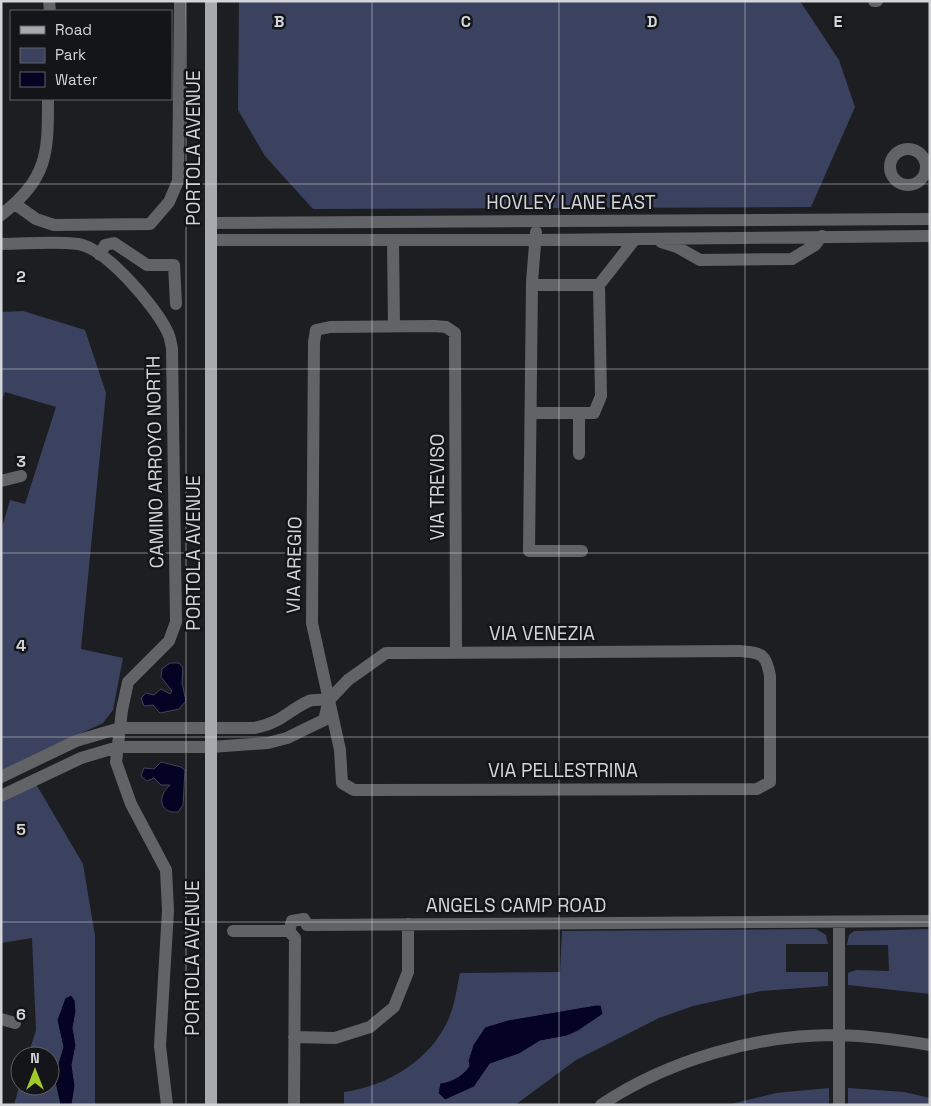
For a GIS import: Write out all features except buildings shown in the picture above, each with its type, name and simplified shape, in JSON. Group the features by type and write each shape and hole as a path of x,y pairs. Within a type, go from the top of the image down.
{"main road":[{"name":"PORTOLA AVENUE","path":"211,1 211,1105"}],"street":[{"path":"15,204 36,219 54,225 150,224 169,202 178,181 180,1"},
{"path":"1,215 15,204 41,171 48,148 48,100"},
{"name":"HOVLEY LANE EAST","path":"211,223 930,219"},
{"path":"582,551 529,551 534,240 536,232 541,227 621,221"},
{"path":"650,238 677,247 700,260 792,259 815,245 822,236"},
{"name":"HOVLEY LANE EAST","path":"212,240 534,240 930,236"},
{"path":"531,413 594,413 601,396 599,285 635,239"},
{"path":"393,240 394,326"},
{"path":"100,255 105,245 114,242 147,265 174,265 176,304"},
{"name":"CAMINO ARROYO NORTH","path":"1,244 80,244 100,255 119,270 145,299 168,331 172,349 176,622 169,641 128,682 116,762 131,804 166,870 168,910 160,1046 166,1105"},
{"path":"532,285 599,285"},
{"name":"VIA TREVISO","path":"394,326 446,327 454,333 456,343 456,652"},
{"name":"VIA AREGIO","path":"354,790 342,783 340,750 312,623 314,342 316,330 330,327 394,326"},
{"path":"578,454 579,413"},
{"path":"1,481 21,476"},
{"name":"VIA VENEZIA","path":"211,748 268,743 287,738 324,720 329,700 348,680 386,653 740,651 760,653 768,662 770,676 770,782"},
{"path":"1,777 76,741 120,728 236,729 272,724 311,700 329,700"},
{"path":"1,796 81,758 118,747 211,748"},
{"name":"VIA PELLESTRINA","path":"354,790 757,789 770,782"},
{"name":"ANGELS CAMP ROAD","path":"289,931 292,921 304,919 307,925 930,921"},
{"path":"839,923 839,1105"},
{"path":"294,1038 335,1038 370,1027 394,1007 408,972 408,924"},
{"path":"233,930 289,931 295,938 294,1105"},
{"path":"1,1019 15,1023"},
{"path":"601,1105 649,1078 698,1059 747,1046 789,1038 838,1035 884,1038 930,1045"}],"green space":[{"path":"239,1 800,1 839,60 855,107 811,207 313,209 265,156 238,110"},
{"path":"23,311 85,330 106,393 81,649 123,658 113,710 103,723 1,771 1,531 10,500 25,504 56,407 5,392 1,402 1,312"},
{"path":"36,784 83,864 95,936 95,1105 14,1105 17,1096 60,1096 60,1046 31,1046 36,1030 32,938 1,943 1,801"},
{"path":"816,929 826,935 828,944 786,944 786,972 828,972 828,986 761,991 693,1006 659,1018 576,1060 515,1105 344,1105 344,1092 376,1084 392,1077 419,1058 431,1046 449,1018 460,973 560,972 562,931"},
{"path":"930,929 930,994 848,985 848,973 856,970 889,971 888,945 847,945 849,935 854,931"},
{"path":"829,1088 829,1105 727,1105 776,1093"},
{"path":"848,1088 904,1092 930,1098 930,1105 848,1105"}],"water":[{"path":"170,663 179,663 183,668 182,683 186,701 179,709 160,713 153,705 144,706 141,698 146,693 154,695 161,689 170,694 172,691 161,677 162,669"},
{"path":"161,762 181,767 185,770 183,805 178,812 167,810 162,803 163,794 170,785 161,785 154,778 147,781 141,776 144,768 154,769"},
{"path":"71,995 75,1000 76,1011 73,1028 76,1045 72,1065 75,1086 72,1105 60,1105 58,1096 60,1096 60,1057 63,1047 57,1020 65,998"},
{"path":"601,1005 603,1014 578,1031 567,1036 540,1041 519,1054 490,1064 474,1087 445,1100 438,1093 440,1083 457,1078 467,1069 473,1045 485,1027 508,1020"}]}
